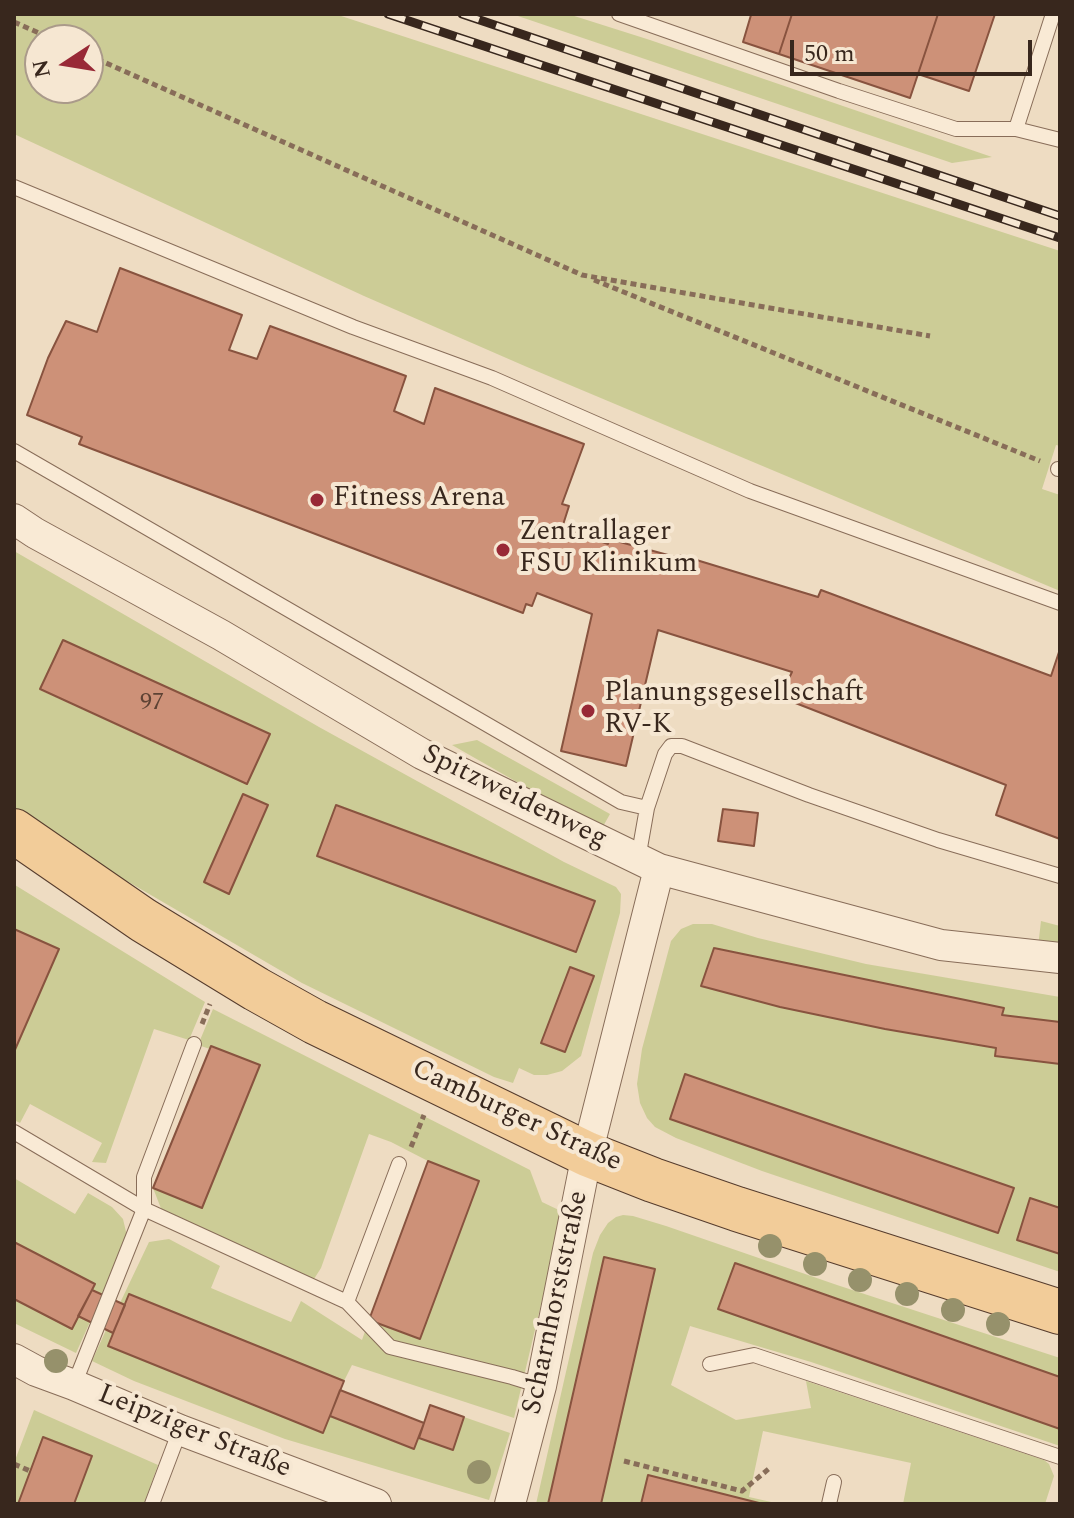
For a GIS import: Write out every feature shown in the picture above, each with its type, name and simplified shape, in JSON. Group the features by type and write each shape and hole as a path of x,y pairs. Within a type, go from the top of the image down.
{"main road":[{"name":"Camburger Straße","path":"14,831 143,920 256,989 329,1029 587,1154 737,1209 1060,1312"}],"street":[{"name":"Spitzweidenweg","path":"14,519 221,635 422,754 648,864 941,945 1060,958"},
{"name":"Scharnhorststraße","path":"510,1504 541,1386 648,864"},
{"name":"Leipziger Straße","path":"14,1359 180,1430 376,1504"}],"lane":[{"path":"619,14 956,129 1016,129 1060,140"},
{"path":"1016,129 1053,14"},
{"path":"14,187 353,327 492,378 750,491 1060,603"},
{"path":"14,451 621,802 647,808"},
{"path":"648,864 647,808 665,754 671,746 682,746 938,840 1060,876"},
{"path":"74,1385 144,1209 144,1177 194,1044"},
{"path":"14,1132 144,1209 347,1302 390,1347 541,1386"},
{"path":"347,1302 399,1164"},
{"path":"710,1364 754,1355 1060,1457"},
{"path":"152,1504 180,1430"},
{"path":"829,1504 834,1482"}],"path":[{"path":"104,62 582,275 1059,469"},
{"path":"582,275 930,336"},
{"path":"399,1164 408,1155 426,1111"},
{"path":"624,1461 742,1491 771,1467"},
{"path":"14,1464 30,1471"}],"green space":[{"path":"14,14 335,14 1060,251 1060,446 1056,445 1042,489 1060,495 1060,591 527,367 364,296 14,134"},
{"path":"512,14 568,14 992,157 952,163"},
{"path":"14,551 319,727 564,862 616,887 621,894 620,913 581,1056 562,1071 547,1075 534,1075 519,1068 513,1083 494,1077 302,983 77,852 14,808","holes":["63,640 269,734 247,784 40,690","243,794 267,805 229,893 204,882","336,805 594,902 576,951 318,856","570,967 593,977 564,1052 542,1043"]},
{"path":"477,740 610,814 601,830 452,745"},
{"path":"15,885 205,1002 189,1040 154,1029 106,1163 92,1162 102,1143 30,1104 20,1123 14,1120 14,1052 59,949 14,929"},
{"path":"1041,921 1060,926 1060,950 1038,947"},
{"path":"693,924 712,924 866,964 1060,997 1060,1022 1002,1015 1003,1008 714,948 701,986 780,1007 996,1048 996,1056 1060,1064 1060,1208 1030,1199 1017,1239 1060,1254 1060,1272 762,1171 655,1127 640,1103 637,1084 642,1049 671,941 681,929","holes":["685,1074 1013,1188 998,1233 670,1119"]},
{"path":"213,1009 530,1170 542,1202 563,1212 514,1418 352,1365 344,1381 130,1294 125,1305 120,1303 149,1242 169,1239 220,1266 211,1288 291,1322 301,1301 362,1340 369,1320 420,1339 479,1181 369,1134 321,1268 314,1279 162,1211 153,1188 202,1208 260,1066 212,1046 210,1049 198,1045"},
{"path":"14,1178 75,1214 88,1193 112,1207 123,1219 127,1236 103,1295 92,1290 94,1284 14,1242"},
{"path":"623,1215 666,1226 1060,1358 1060,1377 735,1263 719,1309 1060,1429 1060,1446 811,1362 690,1326 671,1385 736,1420 811,1408 806,1381 1044,1460 1054,1476 1045,1504 903,1504 911,1463 763,1431 749,1497 780,1504 763,1504 649,1475 641,1504 601,1504 654,1269 605,1257 548,1504 536,1504 593,1253 608,1223"},
{"path":"14,1299 71,1329 78,1316 90,1322 76,1353 14,1323"},
{"path":"106,1330 113,1333 109,1346 322,1433 330,1416 414,1449 419,1438 452,1449 464,1417 510,1433 489,1500 285,1439 134,1381 92,1361"},
{"path":"34,1410 158,1465 144,1504 74,1504 92,1456 44,1437 18,1504 14,1504 14,1463"}],"building":[{"path":"747,14 792,14 779,54 743,42 751,15"},
{"path":"792,14 938,14 910,98 779,54"},
{"path":"938,14 995,14 969,91 918,74"},
{"name":"Zentrallager FSU Klinikum","path":"120,268 242,315 229,350 257,359 270,326 406,376 394,411 424,424 435,388 584,444 562,504 569,506 562,528 608,544 609,539 679,558 680,555 818,597 821,590 1051,676 1060,649 1060,839 996,815 1006,785 780,697 792,672 658,630 626,766 561,751 592,614 537,593 532,606 526,604 523,613 79,444 82,437 27,415 48,358 66,321 97,332"},
{"path":"63,640 270,734 247,784 40,689"},
{"path":"243,794 268,805 229,894 204,882"},
{"path":"336,805 595,901 576,952 317,856"},
{"path":"723,809 758,813 754,846 718,841"},
{"path":"14,929 59,949 14,1052"},
{"path":"714,948 1004,1008 1002,1015 1060,1022 1060,1064 995,1056 996,1048 780,1007 701,986"},
{"path":"570,967 594,976 565,1052 541,1043"},
{"path":"211,1046 260,1065 202,1208 153,1188"},
{"path":"685,1074 1014,1188 998,1233 670,1119"},
{"path":"428,1161 479,1181 420,1339 369,1320"},
{"path":"1030,1198 1060,1208 1060,1254 1017,1240"},
{"path":"14,1242 95,1284 72,1329 14,1299"},
{"path":"604,1257 655,1269 601,1504 548,1504"},
{"path":"735,1263 1060,1377 1060,1429 718,1309"},
{"path":"92,1290 125,1305 113,1333 78,1316"},
{"path":"129,1294 344,1381 323,1433 108,1346"},
{"path":"340,1390 424,1423 414,1449 330,1416"},
{"path":"430,1405 464,1417 453,1450 419,1438"},
{"path":"43,1437 92,1456 74,1504 18,1504"},
{"path":"648,1475 763,1504 641,1504"}],"railway":[{"path":"388,14 1060,238"},
{"path":"462,14 1060,216"}],"place":[{"name":"Fitness Arena","path":"317,500"},
{"name":"Zentrallager FSU Klinikum","path":"503,550"},
{"name":"Planungsgesellschaft RV-K","path":"588,711"}]}
